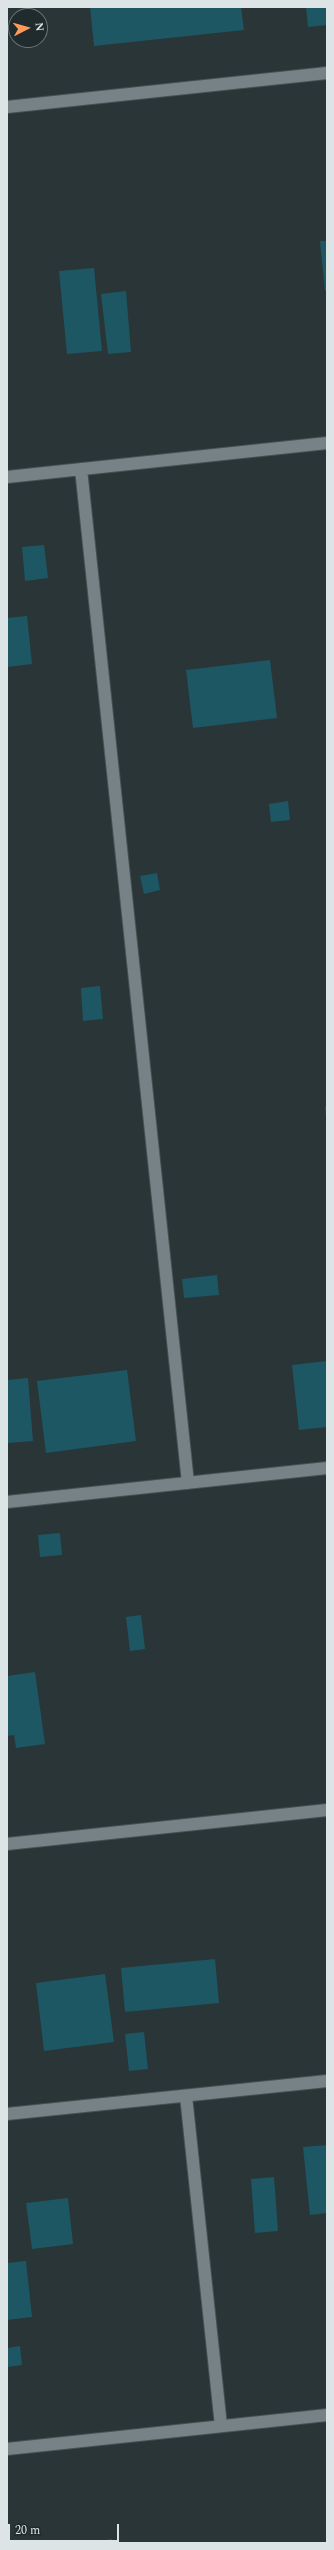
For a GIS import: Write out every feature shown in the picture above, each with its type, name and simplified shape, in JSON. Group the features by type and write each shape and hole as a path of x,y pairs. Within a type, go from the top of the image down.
{"street":[{"path":"7,107 327,73"},
{"path":"7,477 327,443"},
{"path":"81,469 188,1483"},
{"path":"7,1502 327,1468"},
{"path":"7,1844 327,1810"},
{"path":"7,2114 327,2081"},
{"path":"186,2096 221,2426"},
{"path":"7,2449 327,2415"}],"building":[{"path":"90,7 241,7 244,30 94,46"},
{"path":"306,7 327,7 327,25 308,27"},
{"path":"320,241 327,241 327,291 325,291"},
{"path":"94,268 102,351 67,354 59,271"},
{"path":"126,291 131,352 108,354 101,294"},
{"path":"44,545 48,578 25,581 22,547"},
{"path":"27,616 32,664 7,667 7,618"},
{"path":"270,660 277,718 193,728 186,670"},
{"path":"288,801 290,820 271,822 269,804"},
{"path":"157,873 160,890 144,894 140,876"},
{"path":"100,986 103,1019 83,1021 81,988"},
{"path":"325,1106 327,1106 327,1118 326,1118"},
{"path":"217,1275 219,1295 184,1298 182,1279"},
{"path":"327,1361 327,1427 299,1430 292,1365"},
{"path":"127,1370 136,1441 46,1453 37,1381"},
{"path":"28,1378 33,1441 7,1443 7,1380"},
{"path":"60,1533 62,1555 40,1557 38,1535"},
{"path":"141,1615 145,1649 130,1651 126,1617"},
{"path":"35,1672 45,1744 16,1748 14,1735 7,1736 7,1676"},
{"path":"215,1959 219,2003 125,2012 121,1968"},
{"path":"105,1974 114,2042 44,2051 36,1983"},
{"path":"144,2032 148,2069 129,2071 125,2034"},
{"path":"327,2145 327,2213 310,2215 303,2147"},
{"path":"274,2177 278,2231 255,2233 251,2179"},
{"path":"68,2198 73,2244 32,2249 26,2203"},
{"path":"26,2261 32,2317 7,2320 7,2263"},
{"path":"20,2346 22,2365 7,2367 7,2348"},
{"path":"112,2539 113,2543 89,2543 89,2542"}]}
